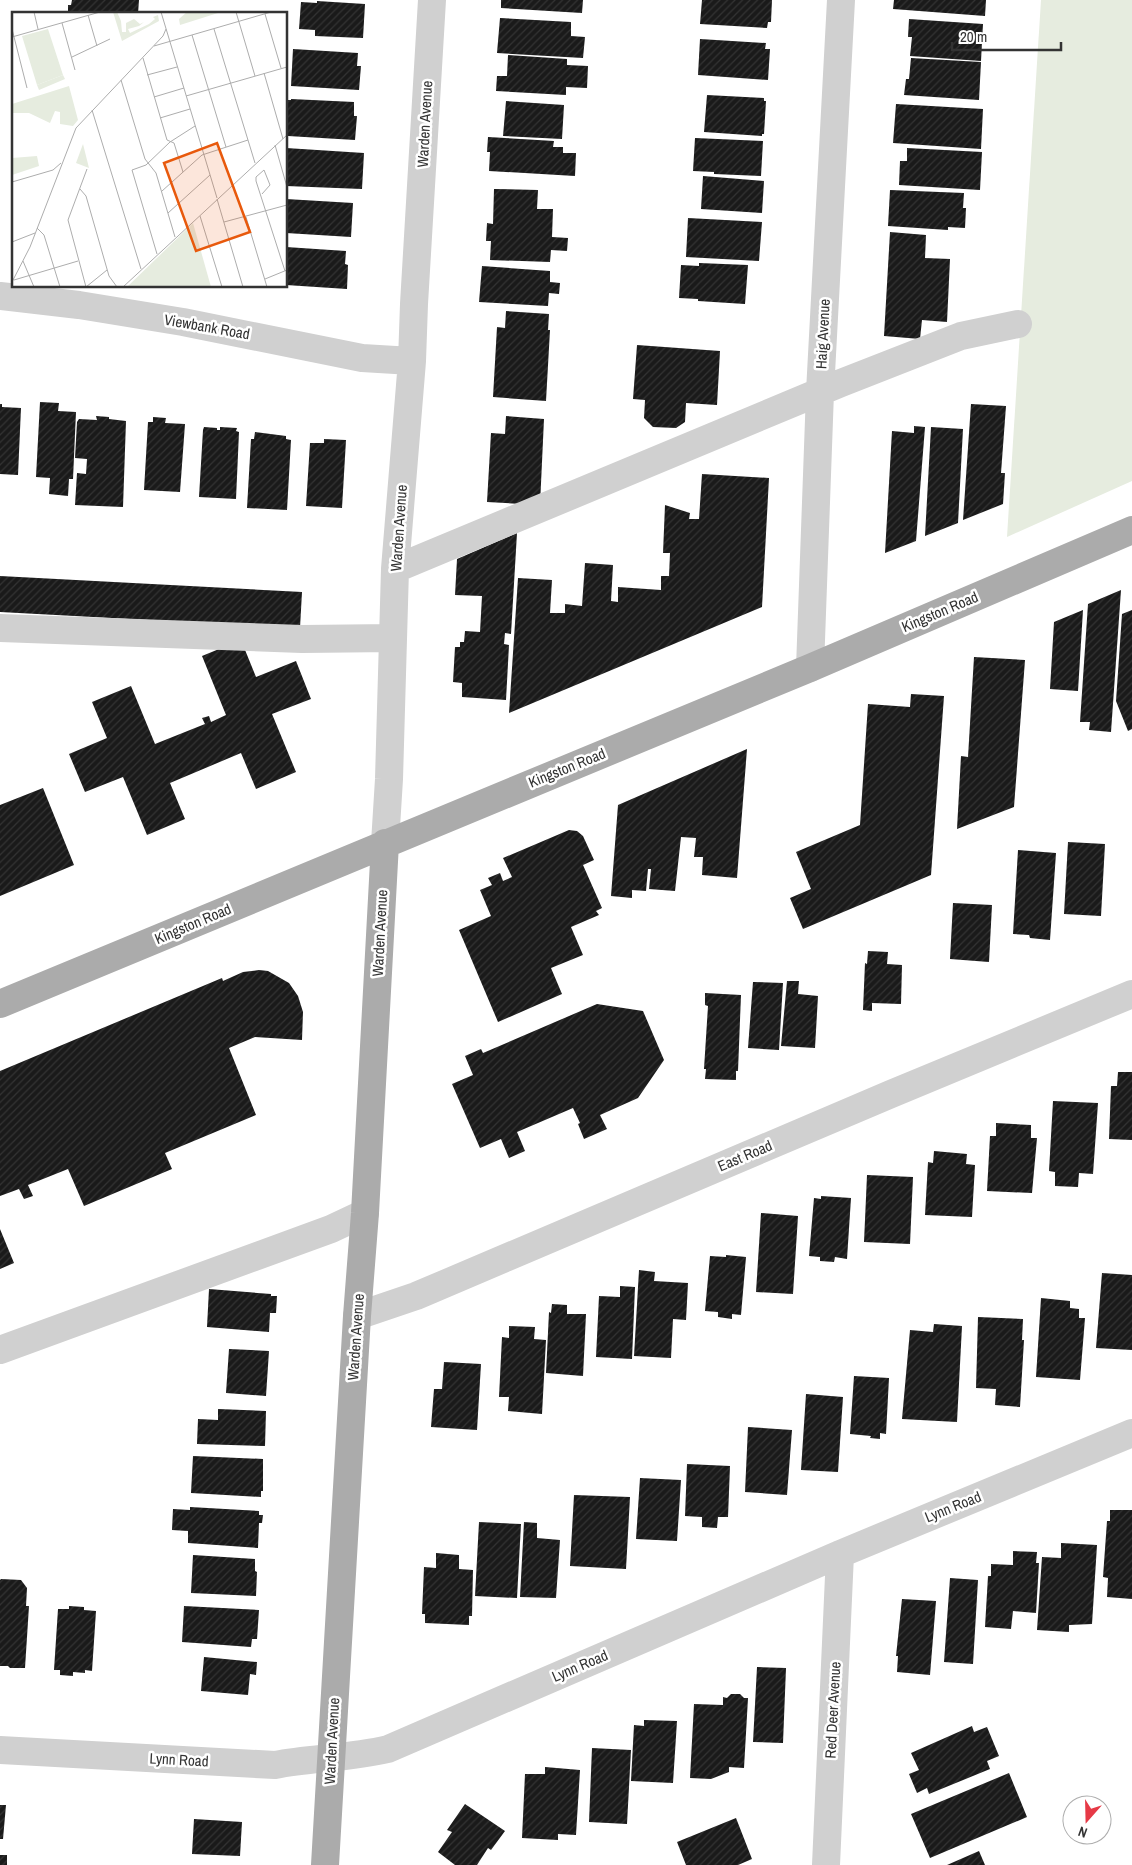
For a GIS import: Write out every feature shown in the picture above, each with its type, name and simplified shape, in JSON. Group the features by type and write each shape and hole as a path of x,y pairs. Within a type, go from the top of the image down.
{"main road":[{"name":"Kingston Road","path":"0,1004 810,668 1132,530"},
{"name":"Warden Avenue","path":"325,1865 356,1316 365,1213 385,843"}],"street":[{"name":"Warden Avenue","path":"385,843 389,779 395,569 412,361 432,0"},
{"name":"Haig Avenue","path":"810,668 820,392 841,0"},
{"name":"Viewbank Road","path":"0,296 79,305 184,322 362,358 412,361"},
{"path":"395,569 820,392 961,336 1018,324"},
{"path":"0,628 302,639 393,638"},
{"name":"East Road","path":"356,1316 416,1296 891,1094 1132,994"},
{"path":"0,1350 331,1228 365,1213"},
{"name":"Lynn Road","path":"0,1750 275,1765 294,1761 331,1759 388,1749 840,1554 1132,1433"},
{"name":"Red Deer Avenue","path":"826,1865 840,1554"}],"shaded area":[{"path":"1041,0 1132,0 1132,481 1007,537"}],"building":[{"path":"72,0 139,0 138,12 68,12 68,5 71,5"},
{"path":"501,0 583,0 582,13 501,8"},
{"path":"702,0 772,0 771,22 768,22 767,28 700,24"},
{"path":"894,0 986,0 985,16 893,9"},
{"path":"317,1 365,4 363,38 315,36 315,30 299,29 301,2 317,3"},
{"path":"500,18 571,22 571,36 585,37 583,58 497,53"},
{"path":"909,19 983,24 981,61 910,56 912,37 908,37"},
{"path":"700,39 766,43 765,49 770,49 768,80 698,75"},
{"path":"293,49 358,53 357,66 361,66 359,90 291,86"},
{"path":"508,55 567,59 567,65 588,66 587,88 566,87 566,95 496,91 497,76 507,76"},
{"path":"911,58 981,62 979,100 904,95 906,79 909,79"},
{"path":"707,95 764,98 764,101 766,101 764,134 762,136 704,132"},
{"path":"288,100 354,102 354,116 357,116 355,140 288,136"},
{"path":"506,101 564,105 562,139 503,136"},
{"path":"896,104 983,109 981,149 893,143"},
{"path":"488,137 554,141 553,147 563,147 563,153 576,153 575,176 489,171 490,152 487,152"},
{"path":"695,138 763,141 761,176 693,171"},
{"path":"288,148 364,153 362,189 288,186"},
{"path":"907,148 982,152 980,190 899,185 900,161 907,161"},
{"path":"703,176 764,181 762,213 701,209"},
{"path":"494,189 538,190 537,209 553,209 552,237 568,238 567,251 551,250 550,262 490,260 491,241 486,241 487,223 493,224"},
{"path":"890,190 964,193 963,208 966,208 965,228 948,227 948,230 888,226"},
{"path":"288,199 353,203 351,237 288,233"},
{"path":"688,218 762,222 759,261 686,257"},
{"path":"890,232 926,235 925,258 950,259 947,322 922,320 920,339 884,336"},
{"path":"288,247 346,251 345,264 348,265 347,289 288,285"},
{"path":"699,263 748,265 745,304 679,298 681,265 699,266"},
{"path":"482,266 550,271 550,282 560,283 559,294 549,293 548,306 479,302"},
{"path":"506,311 549,314 548,330 550,330 546,401 493,397 497,327 505,328"},
{"path":"637,345 720,351 717,405 686,403 685,422 676,428 653,427 644,418 645,400 633,399"},
{"path":"40,402 59,403 58,411 76,412 73,479 69,479 68,496 49,494 50,478 36,477"},
{"path":"0,404 2,404 2,407 21,408 18,475 0,474"},
{"path":"971,404 1006,406 1001,473 1005,473 1003,504 963,520"},
{"path":"96,416 126,421 123,507 75,505 77,473 86,474 87,459 75,458 77,422 79,419 97,420"},
{"path":"506,416 544,419 540,505 487,502 491,433 505,434"},
{"path":"153,417 166,418 165,423 185,424 180,492 144,490 148,422 153,422"},
{"path":"914,426 925,427 916,541 885,553 892,431 914,433"},
{"path":"204,427 217,428 217,430 220,430 220,427 237,428 236,431 239,432 236,499 199,497"},
{"path":"931,427 963,429 958,523 925,536"},
{"path":"255,432 286,436 286,439 291,440 287,510 247,508 251,439 254,439"},
{"path":"324,439 346,440 342,508 306,506 310,443 324,443"},
{"path":"702,474 769,478 762,607 509,713 518,578 552,580 550,613 565,613 565,604 582,606 585,563 613,565 611,601 618,602 618,587 661,590 661,576 669,576 670,553 663,553 665,505 690,513 689,519 699,519"},
{"path":"517,533 511,634 505,633 504,644 509,645 506,700 462,697 462,683 453,682 455,647 460,647 460,642 464,642 465,631 480,632 482,596 455,595 457,559"},
{"path":"0,576 302,592 300,628 0,612"},
{"path":"1121,590 1111,732 1089,730 1090,722 1080,722 1088,604"},
{"path":"1083,610 1078,691 1050,689 1054,622"},
{"path":"1132,610 1132,729 1128,731 1116,701 1122,614"},
{"path":"241,640 256,677 296,661 311,699 272,714 296,772 256,789 241,753 170,783 185,819 147,835 123,777 85,792 69,754 107,738 92,702 131,686 155,744 205,724 202,718 209,716 211,722 226,715 202,656"},
{"path":"974,657 1025,660 1014,807 957,829 961,756 968,757"},
{"path":"911,694 944,696 931,875 803,929 790,898 811,889 796,852 860,825 868,704 910,707"},
{"path":"747,749 737,878 702,875 703,857 694,857 696,838 681,837 675,891 649,889 651,869 648,869 646,891 632,890 632,898 611,896 618,805"},
{"path":"43,788 74,865 0,896 0,805"},
{"path":"569,830 577,831 583,836 594,860 583,865 602,908 596,911 599,915 571,927 583,955 551,968 562,994 498,1022 459,930 491,916 480,890 492,885 488,878 500,873 503,881 512,877 503,858"},
{"path":"1068,842 1105,844 1101,916 1064,914"},
{"path":"1018,850 1056,853 1050,940 1030,938 1029,935 1013,934"},
{"path":"953,903 992,905 989,962 950,959"},
{"path":"868,951 888,952 887,964 902,965 901,1004 872,1003 872,1011 863,1010 865,963 867,964"},
{"path":"268,971 289,983 298,996 303,1012 302,1040 255,1037 229,1048 256,1115 165,1153 172,1169 84,1206 68,1169 28,1185 33,1196 24,1199 19,1189 0,1196 0,1071 222,978 223,981 243,972"},
{"path":"787,981 799,981 798,994 818,996 815,1048 781,1046"},
{"path":"753,982 783,983 779,1050 748,1048"},
{"path":"705,993 741,995 736,1080 705,1079 708,1006 705,1005"},
{"path":"597,1004 643,1011 664,1060 638,1098 600,1115 607,1129 584,1139 578,1124 580,1123 573,1108 517,1132 525,1151 509,1158 501,1139 480,1148 452,1084 473,1075 465,1056 481,1049 483,1053"},
{"path":"1118,1072 1132,1072 1132,1140 1109,1139 1111,1086 1117,1086"},
{"path":"1053,1101 1098,1103 1093,1174 1079,1173 1078,1187 1055,1186 1055,1172 1049,1171"},
{"path":"996,1123 1031,1125 1031,1138 1037,1138 1032,1193 987,1191 990,1136 996,1136"},
{"path":"934,1151 967,1154 966,1164 975,1165 972,1217 925,1215 928,1162 933,1163"},
{"path":"867,1175 913,1177 910,1244 864,1242"},
{"path":"821,1196 851,1198 847,1259 835,1257 834,1262 820,1261 820,1257 809,1256 814,1198 821,1199"},
{"path":"761,1213 798,1216 793,1294 756,1292"},
{"path":"0,1229 14,1263 0,1269"},
{"path":"726,1255 746,1257 741,1315 732,1314 732,1319 718,1317 718,1312 705,1311 710,1256 726,1257"},
{"path":"639,1270 655,1272 654,1281 688,1283 686,1320 673,1319 671,1358 634,1356"},
{"path":"1102,1273 1132,1275 1132,1350 1096,1348"},
{"path":"620,1286 635,1287 632,1359 596,1357 599,1296 620,1297"},
{"path":"209,1289 277,1296 276,1313 270,1313 269,1332 207,1327"},
{"path":"1041,1298 1070,1301 1070,1308 1079,1309 1079,1318 1085,1318 1080,1380 1036,1377"},
{"path":"552,1304 567,1305 567,1314 586,1314 583,1376 546,1373 549,1312 551,1313"},
{"path":"978,1317 1023,1319 1022,1340 1024,1340 1020,1407 995,1405 996,1389 976,1388"},
{"path":"934,1324 962,1326 957,1422 902,1419 910,1330 933,1332"},
{"path":"509,1326 535,1327 534,1339 546,1340 542,1414 508,1411 509,1397 499,1397 502,1337 509,1338"},
{"path":"229,1349 269,1351 266,1396 226,1393"},
{"path":"444,1362 481,1364 477,1430 431,1427 434,1389 442,1389"},
{"path":"854,1376 889,1378 886,1434 880,1433 880,1439 850,1434"},
{"path":"806,1394 843,1397 838,1472 801,1470"},
{"path":"218,1409 266,1411 265,1446 197,1444 198,1419 218,1420"},
{"path":"748,1427 792,1430 787,1495 745,1492"},
{"path":"193,1456 263,1459 263,1491 261,1491 261,1497 191,1493"},
{"path":"687,1464 730,1466 728,1517 718,1517 717,1528 702,1527 702,1517 685,1516"},
{"path":"640,1478 681,1480 677,1541 636,1539"},
{"path":"574,1495 630,1497 626,1569 570,1566"},
{"path":"190,1507 259,1511 259,1515 263,1515 262,1523 259,1523 258,1548 188,1543 188,1531 172,1530 173,1509 190,1510"},
{"path":"1110,1510 1132,1510 1132,1599 1107,1597 1108,1578 1103,1577 1107,1521 1110,1521"},
{"path":"479,1522 521,1524 517,1598 475,1596"},
{"path":"524,1522 537,1523 537,1538 560,1540 556,1598 520,1597"},
{"path":"1061,1543 1097,1545 1092,1624 1069,1625 1069,1632 1037,1630 1042,1557 1061,1558"},
{"path":"1013,1551 1037,1552 1036,1563 1039,1563 1036,1613 1013,1611 1011,1629 985,1627 988,1576 991,1576 991,1564 1013,1565"},
{"path":"436,1553 459,1555 459,1569 473,1570 472,1616 469,1616 469,1625 425,1623 425,1614 422,1614 424,1567 436,1568"},
{"path":"193,1555 255,1559 255,1571 257,1572 256,1596 191,1593"},
{"path":"950,1578 978,1580 973,1664 944,1662"},
{"path":"1,1579 21,1580 27,1588 26,1606 29,1606 25,1668 0,1666"},
{"path":"902,1599 936,1601 930,1675 897,1672 898,1656 896,1656"},
{"path":"69,1606 84,1607 84,1610 96,1611 92,1671 85,1670 85,1673 73,1672 73,1676 60,1675 60,1670 54,1670 58,1609 69,1609"},
{"path":"184,1606 259,1610 257,1639 252,1639 251,1647 182,1642"},
{"path":"204,1657 257,1662 256,1675 250,1674 248,1695 201,1691"},
{"path":"757,1667 786,1668 783,1743 753,1742"},
{"path":"731,1694 740,1694 744,1698 748,1698 744,1768 729,1767 729,1772 711,1779 690,1778 694,1704 723,1705 723,1697 727,1698"},
{"path":"644,1720 677,1721 673,1783 631,1781 634,1725 644,1726"},
{"path":"972,1726 974,1732 987,1727 999,1756 987,1761 990,1769 929,1794 927,1788 917,1793 909,1774 919,1770 911,1753"},
{"path":"592,1748 631,1750 627,1824 589,1822"},
{"path":"545,1767 580,1770 576,1835 558,1834 558,1840 522,1838 525,1774 545,1774"},
{"path":"1009,1773 1027,1817 930,1858 911,1814"},
{"path":"465,1804 505,1831 491,1850 488,1848 477,1865 455,1865 438,1852 452,1832 447,1830"},
{"path":"0,1805 6,1805 3,1839 0,1839"},
{"path":"736,1818 752,1859 738,1865 686,1865 677,1842"},
{"path":"194,1819 242,1822 240,1856 192,1854"},
{"path":"979,1851 985,1865 947,1865"},
{"path":"0,1855 7,1855 7,1865 0,1865"}]}
